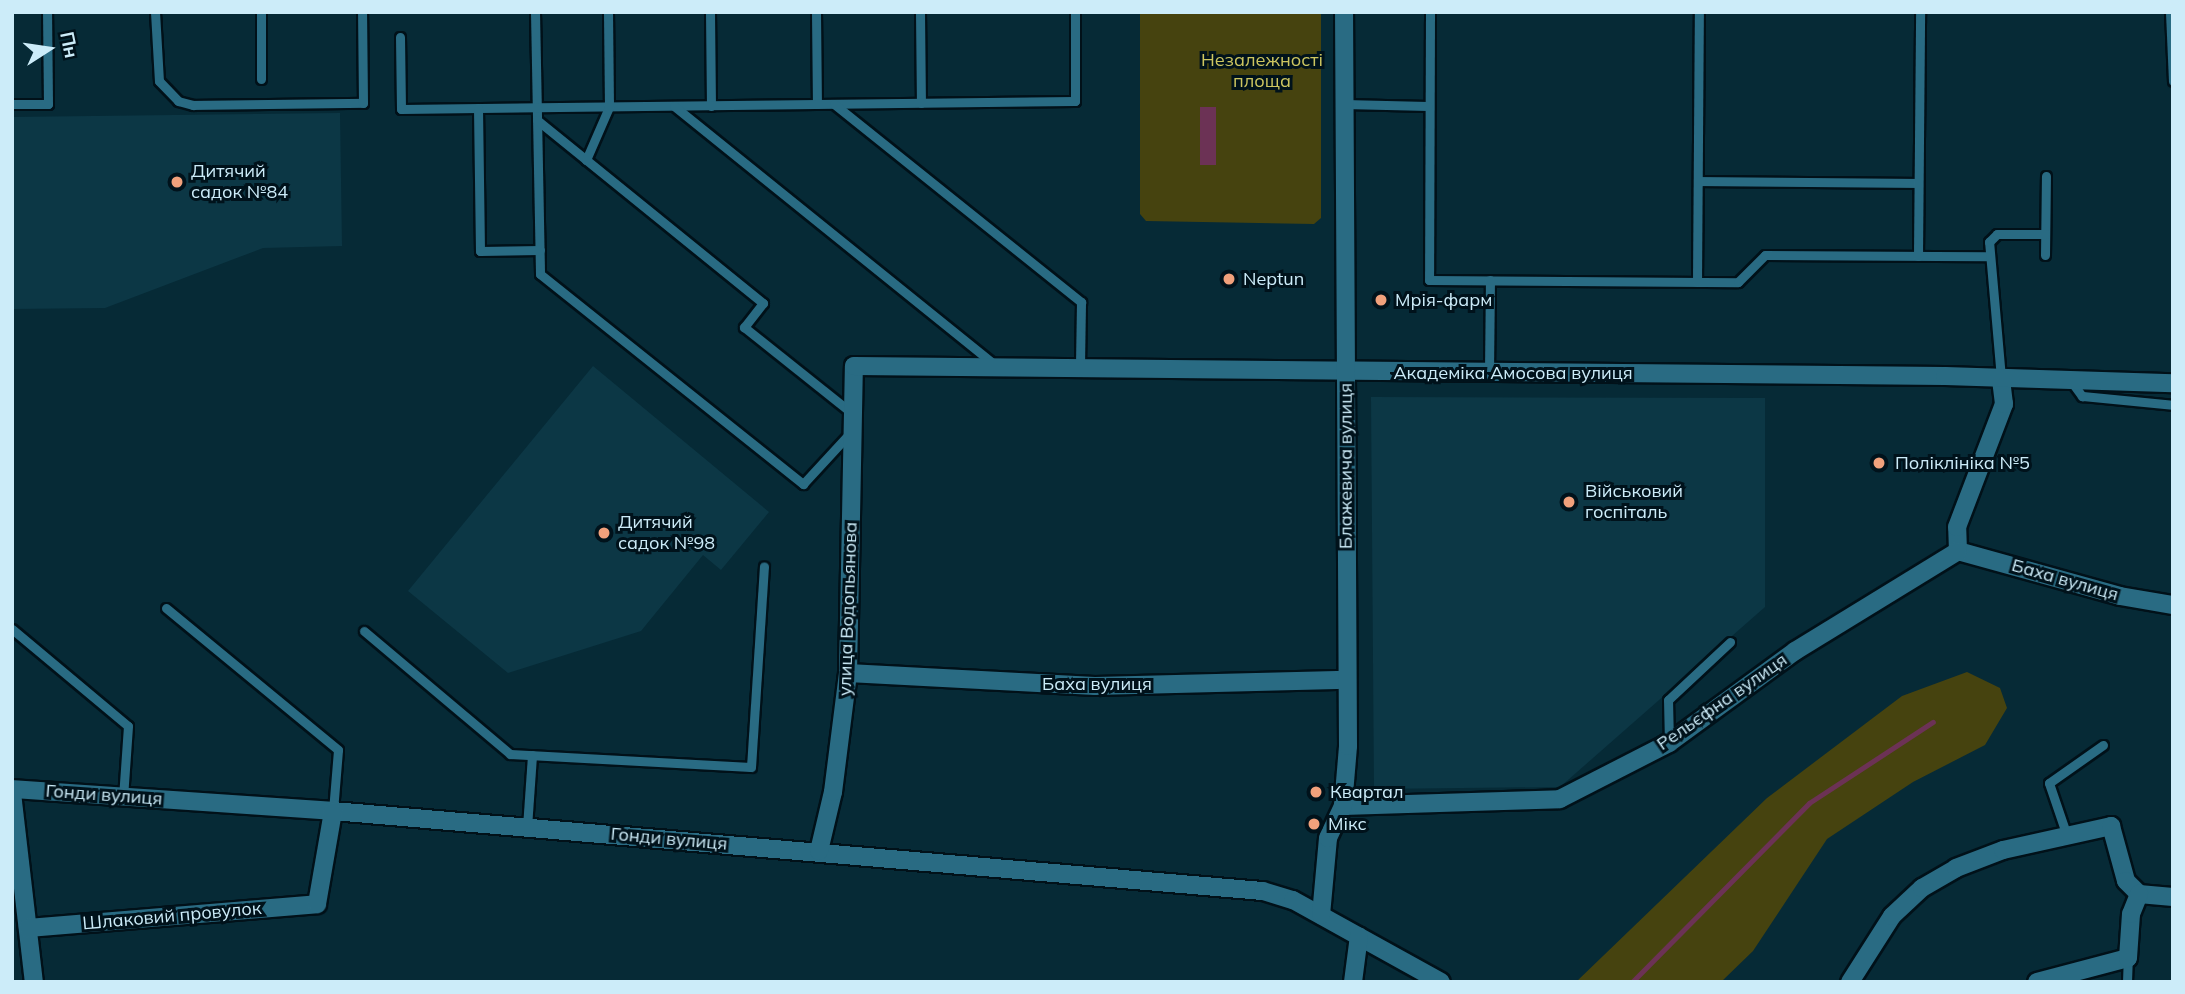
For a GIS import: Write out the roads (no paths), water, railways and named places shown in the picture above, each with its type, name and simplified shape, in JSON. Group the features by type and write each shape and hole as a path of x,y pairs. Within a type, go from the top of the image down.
{"street":[{"name":"Блажевича вулиця","path":"1321,915 1328,838 1343,806 1347,680 1344,12"},
{"name":"Академіка Амосова вулиця","path":"854,366 2001,377 2173,383"},
{"name":"улица Водопьянова","path":"819,851 833,792 848,673 854,366"},
{"path":"1958,551 1957,527 2004,404 2001,377"},
{"name":"Баха вулиця","path":"1958,551 2120,596 2173,605"},
{"name":"Рельєфна вулиця","path":"1343,806 1560,799 1669,743 1795,651 1958,551"},
{"name":"Баха вулиця","path":"848,673 1095,686 1347,680"},
{"path":"12,791 34,982"},
{"name":"Гонди вулиця","path":"12,791 333,811 1263,891 1293,900 1321,915"},
{"name":"Шлаковий провулок","path":"27,928 317,904 333,811"},
{"path":"1850,982 1892,916 1922,888 1956,868 2003,850 2111,826 2126,881 2139,894 2173,897"},
{"path":"2037,982 2129,958 2131,914 2139,894"},
{"path":"1321,915 1441,982"},
{"path":"1353,982 1359,936"}],"lane":[{"path":"12,104 48,104 47,12"},
{"path":"155,12 159,81 178,101 192,105 363,103 362,12"},
{"path":"261,12 261,79"},
{"path":"535,12 537,120 540,250 540,274 803,484 853,422 744,327 763,303 537,120"},
{"path":"586,160 609,107 608,12"},
{"path":"710,12 711,106"},
{"path":"816,12 817,104"},
{"path":"920,12 921,103"},
{"path":"400,37 401,109 1075,101 1075,12"},
{"path":"1430,12 1429,280 1738,282 1765,255 1989,257"},
{"path":"1697,282 1699,12"},
{"path":"1918,256 1920,12"},
{"path":"2170,12 2173,81"},
{"path":"834,104 1081,302 1080,369"},
{"path":"1344,104 1428,106"},
{"path":"674,106 998,368"},
{"path":"478,108 481,251 540,250"},
{"path":"2045,255 2046,176"},
{"path":"1698,181 1919,183"},
{"path":"2001,377 1989,242 1997,234 2045,234"},
{"path":"1489,373 1490,280"},
{"path":"2069,379 2082,396 2173,405"},
{"path":"363,631 510,754 751,766 764,566"},
{"path":"166,608 338,750 333,811"},
{"path":"12,629 128,726 123,797"},
{"path":"1669,743 1668,700 1730,642"},
{"path":"2067,836 2049,783 2104,745"},
{"path":"527,827 532,755"},
{"path":"2127,982 2129,958"}],"waterway":[{"path":"1632,982 1809,803 1933,722"}],"place":[{"name":"Дитячий садок №84","path":"177,182"},
{"name":"Neptun","path":"1229,279"},
{"name":"Мрія-фарм","path":"1381,300"},
{"name":"Поліклініка №5","path":"1879,463"},
{"name":"Військовий госпіталь","path":"1569,502"},
{"name":"Дитячий садок №98","path":"604,533"},
{"name":"Квартал","path":"1316,792"},
{"name":"Мікс","path":"1314,824"}],"park label":[{"name":"Незалежності площа","path":"1262,71"}]}
